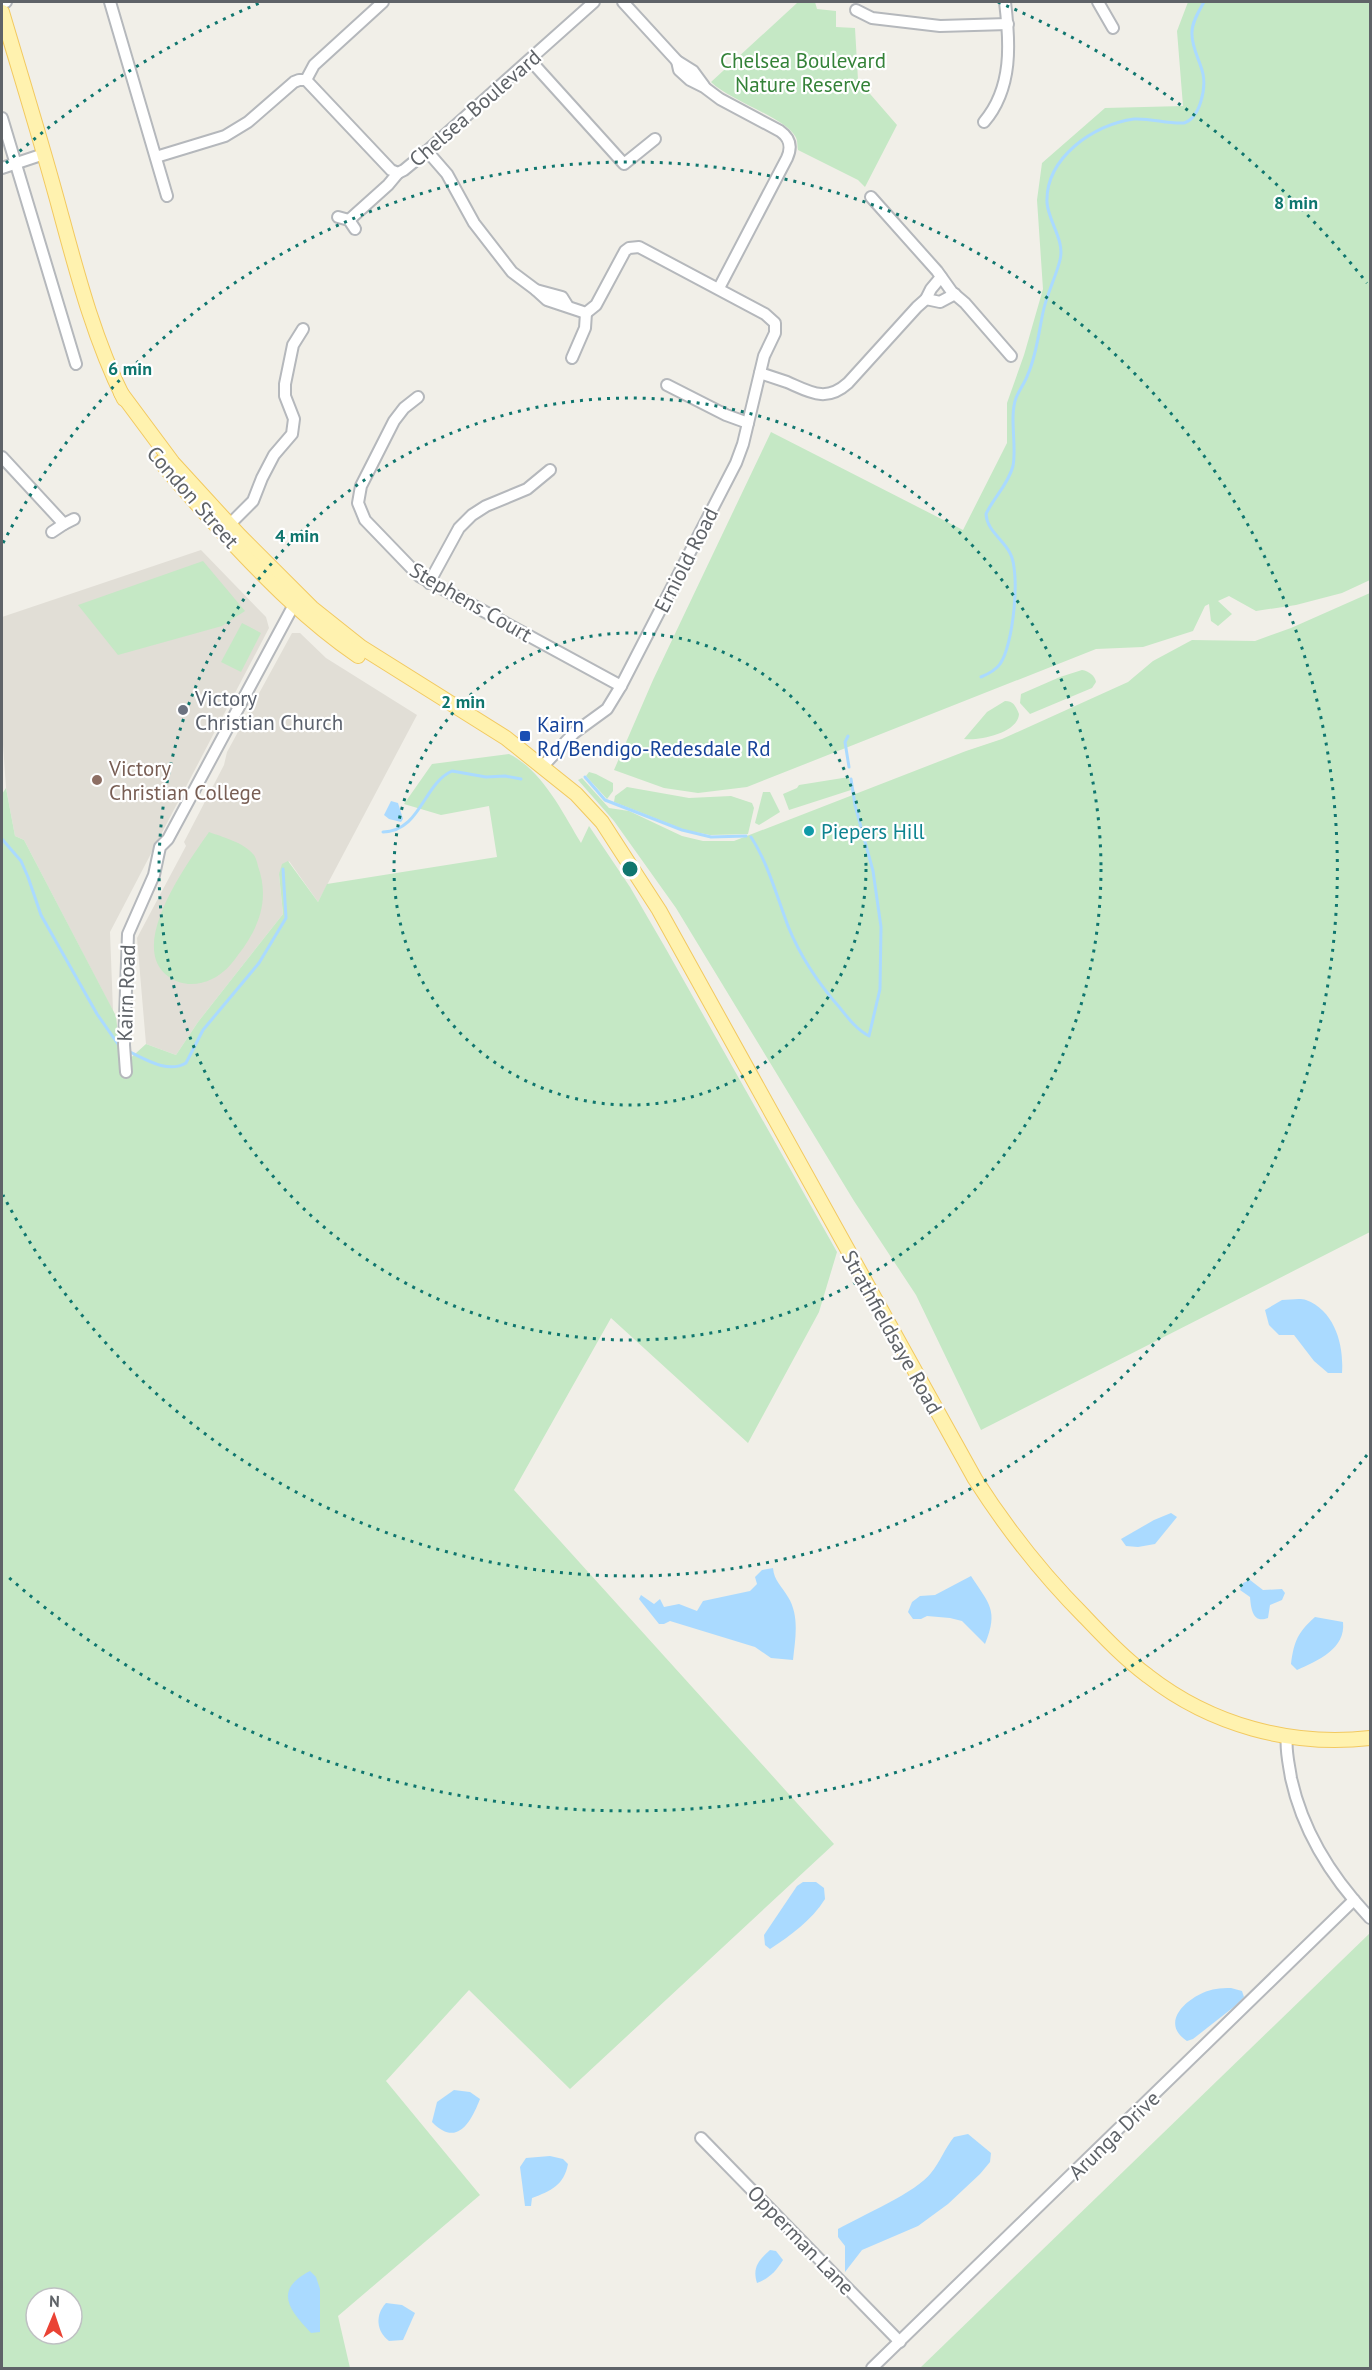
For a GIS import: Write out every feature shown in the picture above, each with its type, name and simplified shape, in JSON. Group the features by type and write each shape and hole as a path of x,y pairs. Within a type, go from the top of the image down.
{"main road":[{"name":"Condon Street","path":"2,12 88,311 121,393 146,442 178,483 296,601 361,647 506,738 543,766"},
{"name":"Condon Street","path":"121,393 159,447 230,524 296,601"},
{"name":"Strathfieldsaye Road","path":"543,766 589,807 636,872 938,1414 979,1486 1013,1535 1068,1599 1112,1644 1149,1677 1176,1695 1207,1712 1244,1726 1287,1736 1329,1739 1371,1738"}],"street":[{"path":"2,3 6,2"},
{"path":"110,2 167,196"},
{"path":"156,156 225,136 248,122 294,82 306,80 314,65 383,2"},
{"name":"Chelsea Boulevard","path":"306,80 391,170 398,173 428,151 594,2"},
{"path":"571,360 585,328 586,313 596,305 625,251 634,247 646,250 719,288 787,158 790,144 780,131 720,99 685,77 679,70 677,61 623,2"},
{"path":"984,122 993,112 1004,86 1008,56 1005,2"},
{"path":"1098,2 1113,28"},
{"path":"856,10 872,18 940,26 1008,24"},
{"path":"530,60 624,164 655,139"},
{"path":"2,118 76,364"},
{"path":"428,151 447,174 474,223 517,278 536,290 562,297 567,305 586,313"},
{"path":"2,168 44,154"},
{"path":"347,222 398,173"},
{"path":"871,196 1011,356"},
{"path":"760,374 814,394 825,395 836,392 848,383 926,300 931,289 941,277"},
{"name":"Erniold Road","path":"543,766 574,733 607,709 732,471 743,444 764,356 775,333 774,323 765,314 719,288"},
{"path":"926,300 940,302 955,294"},
{"path":"230,524 250,506 274,455 292,434 294,419 286,400 285,387 293,345 303,329"},
{"path":"667,385 732,418 748,423"},
{"name":"Stephens Court","path":"418,397 394,420 361,486 358,503 365,520 408,567 429,583 621,686"},
{"path":"2,457 69,522 52,532"},
{"path":"429,583 459,528 472,515 486,506 527,489 550,470"},
{"name":"Kairn Road","path":"126,1072 125,962 130,926 154,875 160,847 168,840 296,601"},
{"path":"1287,1736 1286,1749 1293,1788 1305,1824 1329,1868 1371,1918"},
{"name":"Arunga Drive","path":"872,2368 1354,1900"},
{"name":"Opperman Lane","path":"701,2138 900,2342"}],"shaded area":[{"name":"Victory Christian College","path":"201,550 266,617 269,628 110,932 113,1011 24,840 15,836 6,788 2,730 2,617"},
{"name":"Victory Christian College","path":"292,633 300,633 326,658 417,715 318,902 289,861 279,874 283,914 198,1022 176,1055 146,1044 137,938 186,846 184,842 224,765 227,752"}],"green space":[{"name":"Chelsea Boulevard Nature Reserve","path":"796,2 815,2 817,9 836,11 836,27 855,28 858,80 897,125 865,187 858,180 798,150 796,138 789,129 730,96 711,82"},
{"path":"1188,2 1370,2 1370,580 1342,593 1296,605 1256,611 1229,596 1218,601 1232,614 1218,626 1211,621 1209,604 1205,606 1193,631 1143,647 1096,649 747,787 698,793 664,788 614,770 653,680 771,432 963,530 1007,443 1007,403 1043,289 1037,200 1042,163 1105,108 1183,106 1177,31"},
{"path":"203,561 245,611 222,626 118,655 78,605"},
{"path":"1370,593 1370,1232 981,1430 916,1295 854,1201 676,908 614,821 578,780 582,778 609,808 629,811 682,836 703,841 734,841 1002,739 1128,682 1153,661 1192,640 1255,641 1291,628"},
{"path":"242,623 261,633 241,672 221,662"},
{"path":"1082,670 1094,678 1096,682 1092,688 1030,714 1020,703 1021,694"},
{"path":"1005,701 1013,703 1019,714 1012,726 988,737 964,739 987,712"},
{"path":"509,754 532,770 542,781 581,843 589,826 630,887 837,1252 819,1312 748,1443 611,1318 514,1490 834,1844 570,2089 469,1990 386,2081 480,2195 338,2316 350,2368 2,2368 2,794 6,788 15,836 24,840 116,1016 120,1054 125,1063 146,1044 176,1055 198,1022 283,914 279,874 282,864 288,861 318,902 327,884 497,857 489,806 441,815 404,804 432,764"},
{"path":"589,772 613,783 613,791 607,799 586,776"},
{"path":"849,777 851,790 789,810 783,794 799,785"},
{"path":"627,787 689,798 731,796 752,803 754,808 748,834 710,835 685,830 614,802 615,796"},
{"path":"763,792 770,792 780,812 759,825 755,823"},
{"path":"209,832 238,843 254,855 261,878 262,902 252,934 230,966 220,975 207,981 195,984 184,983 169,977 157,963 154,946 157,926 176,883"},
{"path":"1370,1933 1370,2368 920,2368"}],"water":[{"path":"391,801 398,803 403,819 401,822 384,815"},
{"path":"1282,1300 1306,1300 1324,1312 1336,1330 1339,1340 1342,1373 1328,1373 1314,1361 1294,1335 1279,1335 1269,1325 1265,1310"},
{"path":"1171,1513 1177,1517 1155,1544 1138,1547 1126,1546 1121,1539 1154,1520"},
{"path":"773,1568 794,1612 796,1628 793,1660 771,1658 755,1647 670,1621 659,1624 639,1599 641,1595 654,1604 660,1599 664,1607 679,1604 697,1611 703,1601 750,1591 757,1584 755,1577 762,1570"},
{"path":"971,1576 990,1608 991,1623 985,1644 962,1621 927,1616 913,1619 908,1612 912,1602 920,1596 935,1595"},
{"path":"1250,1580 1263,1590 1282,1589 1285,1593 1282,1600 1270,1605 1268,1618 1256,1617 1252,1610 1250,1597 1240,1590 1243,1583"},
{"path":"1315,1617 1343,1622 1340,1640 1329,1653 1297,1670 1291,1664 1295,1643 1304,1627"},
{"path":"803,1882 816,1882 824,1888 825,1899 807,1921 770,1949 765,1945 764,1935 797,1886"},
{"path":"1231,1988 1242,1991 1244,1997 1235,2006 1193,2039 1187,2041 1178,2033 1175,2025 1176,2017 1189,2001 1207,1991"},
{"path":"454,2090 470,2092 480,2099 472,2116 462,2129 449,2133 432,2122 437,2102"},
{"path":"968,2134 991,2153 990,2162 980,2174 948,2204 918,2226 862,2250 845,2272 845,2246 838,2237 838,2229 914,2188 931,2173 954,2137"},
{"path":"550,2156 563,2159 568,2164 563,2177 551,2190 532,2198 531,2206 525,2206 520,2167 526,2158"},
{"path":"770,2250 776,2251 783,2260 772,2274 757,2283 756,2268"},
{"path":"310,2271 316,2277 320,2289 320,2332 311,2333 296,2316 288,2300 291,2285"},
{"path":"386,2303 402,2305 415,2313 403,2340 389,2341 379,2328 380,2313"}],"waterway":[{"path":"981,677 1000,664 1005,655 1012,626 1015,592 1013,563 1007,548 989,525 986,514 1008,479 1013,466 1014,406 1031,366 1044,308 1060,260 1059,238 1048,210 1049,187 1054,172 1063,158 1088,136 1103,128 1134,119 1171,123 1184,123 1190,120 1198,109 1203,95 1204,80 1193,43 1192,28 1204,2"},
{"path":"848,736 845,742 849,767"},
{"path":"383,832 396,830 406,824 434,786 452,771 486,777 505,776 521,779"},
{"path":"585,777 605,800 682,830 711,837 746,836"},
{"path":"751,837 767,869 788,926 804,959 846,1016 869,1036 880,989 881,927 873,871 855,805 851,779"},
{"path":"2,839 21,861 41,915 97,1014 120,1047"},
{"path":"128,1051 164,1066 172,1067 186,1063 203,1030 259,963 286,918 283,869"}],"place":[{"name":"Victory Christian Church","path":"183,710"},
{"name":"Kairn Rd/Bendigo-Redesdale Rd","path":"525,736"},
{"name":"Victory Christian College","path":"97,780"},
{"name":"Piepers Hill","path":"809,831"}]}
